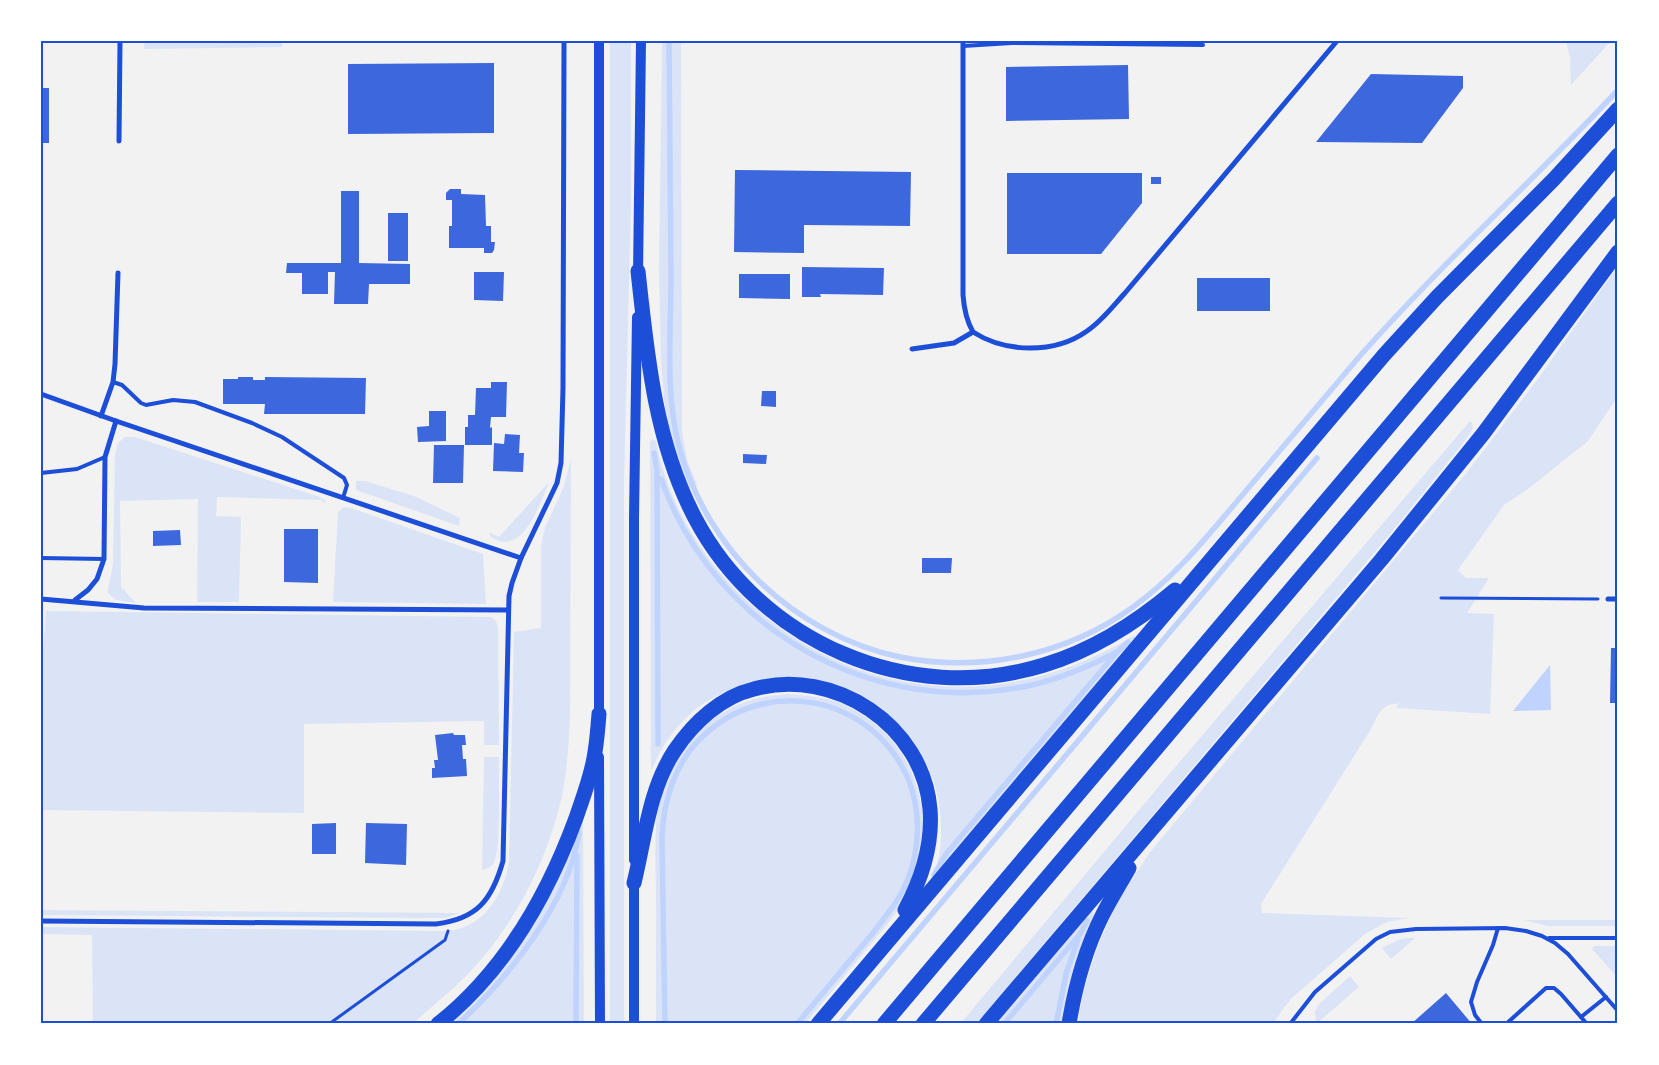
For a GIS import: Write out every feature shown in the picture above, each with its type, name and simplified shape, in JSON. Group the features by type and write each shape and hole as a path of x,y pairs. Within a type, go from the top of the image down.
{"highway":[{"path":"818,1024 1345,400 1423,311 1554,179 1618,110"},
{"path":"884,1024 1618,155"},
{"path":"923,1024 1618,203"},
{"path":"986,1024 1381,560 1483,434 1618,252"},
{"path":"638,271 648,364 666,445 674,472 695,518 723,562 757,599 798,631 824,646 848,657 878,667 930,676 960,678 1018,672 1044,666 1071,656 1118,632 1148,612 1210,559"},
{"path":"634,882 648,820 660,780 675,750 693,727 719,704 753,689 792,684 821,688 853,699 884,720 899,735 910,750 918,765 927,791 930,809 929,840 920,878 904,912 876,954"},
{"path":"438,1024 487,977 520,933 539,902 568,839 584,793 595,753 599,714"},
{"path":"1069,1024 1081,970 1097,928 1150,833"}],"main road":[{"path":"599,41 600,1024"},
{"path":"634,1024 634,518 641,41"}],"street":[{"path":"119,141 120,41"},
{"path":"41,922 436,924 452,922 477,910 493,889 503,861 507,610 512,582 521,558 557,483 561,463 564,41"},
{"path":"963,43 963,295 966,315 974,332 982,338 1031,348 1059,345 1074,340 1100,321 1337,41"},
{"path":"101,416 113,382 118,327 118,273"},
{"path":"912,349 954,343 974,332"},
{"path":"41,394 521,558"},
{"path":"75,601 88,590 96,579 104,559 105,457 116,421"},
{"path":"41,599 144,608 507,610"},
{"path":"1608,599 1618,600"}],"lane":[{"path":"963,43 1203,45"},
{"path":"113,382 122,386 141,403 146,405 173,400 196,402 270,431 344,478 347,485 343,498"},
{"path":"41,473 77,469 105,457"},
{"path":"41,558 104,559"},
{"path":"1482,1024 1475,1015 1471,1002 1498,928"},
{"path":"1290,1024 1315,992 1368,945 1385,934 1410,929 1498,928 1526,931 1546,938 1568,954 1618,1011"},
{"path":"1546,938 1618,938"},
{"path":"1506,1024 1546,988 1554,988 1561,994 1587,1024"},
{"path":"1581,1018 1606,997"},
{"path":"1293,1019 1297,1024"}],"path":[{"path":"1441,598 1608,599"},
{"path":"329,1024 445,940 452,922"}],"shaded area":[{"path":"145,41 282,41 282,47 144,49"},
{"path":"610,41 631,41 631,206 624,480 624,1024 610,1024"},
{"path":"662,41 681,41 682,431 687,460 697,485 688,489 671,436 664,400 661,361 659,269"},
{"path":"1566,41 1611,41 1571,85 1570,58"},
{"path":"1618,266 1618,396 1588,441 1528,489 1504,505 1458,570 1466,578 1489,578 1467,613 1494,614 1490,714 1396,708 1400,702 1383,708 1261,904 1262,913 1409,918 1387,922 1365,934 1292,998 1273,1024 1078,1024 1088,974 1099,942 1121,897 1150,852 1468,471 1537,380"},
{"path":"1470,421 1473,428 1465,441 1391,533 976,1024 960,1024 1160,785"},
{"path":"125,437 135,437 317,496 325,500 326,504 321,500 217,497 216,516 241,517 239,602 197,602 198,499 120,501 121,587 136,603 116,600 108,593 113,564 115,454 118,443"},
{"path":"651,439 656,441 667,481 684,519 706,554 732,586 775,624 822,653 871,674 923,684 976,686 1029,679 1082,662 1133,636 1135,637 1134,641 935,876 933,876 941,844 940,812 935,787 926,762 912,740 895,720 853,690 828,682 792,678 776,679 725,693 704,703 685,719 668,739 651,770"},
{"path":"571,459 570,716 568,756 562,796 556,821 538,869 514,915 483,957 460,982 412,1024 93,1024 92,935 41,934 41,927 443,931 466,926 490,908 505,880 509,860 514,632 541,628 541,545 545,528 564,486"},
{"path":"356,481 365,481 414,496 460,518 459,526 356,490"},
{"path":"549,482 535,515 520,535 511,541 501,541 490,536 489,532 499,537"},
{"path":"344,507 483,554 486,604 333,602 338,512"},
{"path":"46,611 491,617 496,621 498,628 499,745 484,745 484,721 304,724 304,813 41,810 41,679"},
{"path":"789,694 811,696 845,705 874,723 896,745 911,771 920,799 923,829 919,859 909,889 893,917 805,1024 656,1024 656,835 657,814 666,784 685,748 715,718 728,710 755,699"},
{"path":"484,757 499,757 499,811 498,842 494,862 482,870"},
{"path":"582,821 584,1024 450,1024 493,980 529,931 559,878"},
{"path":"41,910 459,913 446,918 434,918 41,915"},
{"path":"1093,912 1094,916 1075,969 1062,1024 996,1024 1090,913"},
{"path":"1524,920 1618,920 1618,926 1548,926"},
{"path":"1415,938 1391,959 1382,948 1398,940"},
{"path":"1594,946 1618,946 1618,978 1592,949"},
{"path":"1350,976 1359,987 1316,1024 1315,1011 1318,1005"}],"water":[{"path":"1550,665 1551,710 1513,711"}],"building":[{"path":"494,63 494,133 348,134 348,64"},
{"path":"1128,65 1129,119 1006,121 1006,67"},
{"path":"1371,74 1463,76 1463,88 1422,143 1316,142"},
{"path":"41,88 49,88 49,143 41,143"},
{"path":"735,170 911,172 910,226 804,225 804,253 734,252"},
{"path":"1007,173 1142,173 1142,203 1101,254 1007,254"},
{"path":"1151,177 1161,177 1161,184 1151,184"},
{"path":"450,189 461,189 461,194 485,195 486,226 491,226 491,242 495,242 492,253 484,253 484,248 449,248 449,226 452,226 452,200 446,200 446,193"},
{"path":"341,191 359,191 359,263 410,264 410,284 369,284 368,304 334,304 335,272 328,272 328,294 302,294 302,273 286,273 287,263 341,263"},
{"path":"388,213 408,213 408,261 388,261"},
{"path":"802,267 884,268 883,295 820,294 821,297 802,297"},
{"path":"474,272 504,272 503,301 474,300"},
{"path":"739,274 790,274 790,299 739,298"},
{"path":"1197,278 1270,278 1270,311 1197,311"},
{"path":"238,377 253,377 253,380 265,380 265,377 366,378 365,414 264,414 265,404 223,404 223,379 238,379"},
{"path":"491,382 507,382 506,417 491,417 492,445 465,445 465,427 468,427 468,415 475,415 476,388 491,388"},
{"path":"762,391 776,391 776,407 761,406"},
{"path":"429,411 446,411 446,441 418,442 417,427 429,426"},
{"path":"505,434 520,435 519,453 524,453 523,472 493,471 494,443 504,444"},
{"path":"434,445 464,445 463,483 433,483"},
{"path":"743,454 767,455 766,464 743,463"},
{"path":"284,529 318,529 318,583 284,582"},
{"path":"180,530 181,545 153,546 153,531"},
{"path":"922,558 952,558 951,573 922,573"},
{"path":"1611,648 1618,648 1618,703 1610,703"},
{"path":"453,733 454,735 465,735 466,745 462,745 463,759 466,759 467,776 432,778 432,768 435,768 434,760 438,760 435,735"},
{"path":"336,823 336,854 312,854 312,824"},
{"path":"366,823 407,824 406,865 365,863"},
{"path":"1446,993 1472,1024 1411,1024"}],"waterway":[{"path":"669,41 670,384 679,446 692,484 710,520 733,553 760,582 791,608 825,629 861,646 900,657 961,663 992,661 1022,656 1052,648 1080,637 1107,624 1133,607 1163,583 1202,542 1390,323 1618,90"},
{"path":"654,453 657,470 658,744"},
{"path":"839,1024 1317,458"},
{"path":"661,479 686,533 720,580 761,620 808,652 860,675 915,689 973,692 1032,685 1054,679 1117,652"},
{"path":"934,875 946,854 1117,652 1128,642"},
{"path":"665,1024 662,839 665,812 672,785 691,749 700,739 726,718 756,706 786,701 816,703 845,713 871,729 893,752 909,781 916,805 917,818 917,844 911,869 900,895 872,934 797,1024"},
{"path":"458,1024 478,1005 516,961 550,912 573,860 579,833"},
{"path":"576,1024 577,856"},
{"path":"1004,1024 1080,934 1087,921"},
{"path":"1056,1024 1066,974 1078,939"}]}
